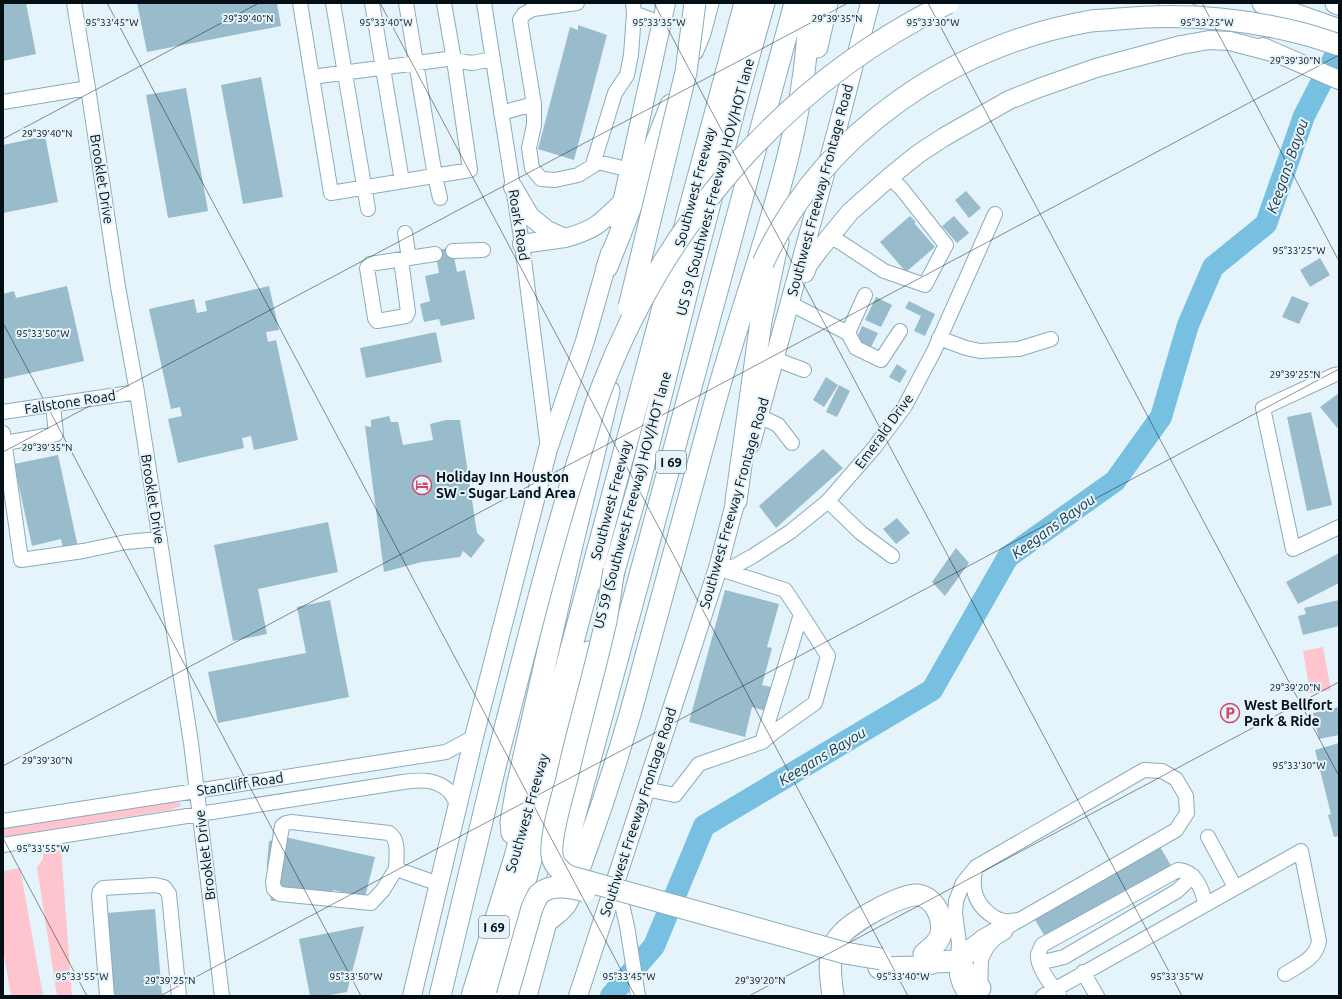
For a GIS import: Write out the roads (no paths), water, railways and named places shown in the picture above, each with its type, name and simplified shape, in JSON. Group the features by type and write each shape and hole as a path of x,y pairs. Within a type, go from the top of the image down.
{"highway":[{"path":"515,857 511,822 517,787 569,558 686,72 695,3"},
{"path":"607,267 700,33 708,3"},
{"name":"Southwest Freeway","path":"472,996 515,857 745,3"},
{"name":"US 59 (Southwest Freeway) HOV/HOT lane","path":"494,996 570,715 639,484 692,272 741,84 764,3"},
{"name":"I 69","path":"526,996 796,3"},
{"path":"546,922 566,905 612,774 635,697 729,353 777,198 795,122 806,55 809,3"},
{"path":"736,501 761,321 827,3"},
{"path":"440,995 494,767 562,513 602,387 628,327 648,287 670,251 695,215 722,180 752,146 818,85 834,73 928,13 948,3"},
{"path":"1263,3 1339,30"},
{"path":"748,292 790,214 813,182 830,162 860,132 893,105 949,69 980,54 1005,44 1049,31 1092,21 1180,16 1260,25 1301,33 1339,45"},
{"path":"614,570 606,621 574,744 551,848 552,858 555,865 562,872 568,876 880,964 918,967 936,962 1002,930"},
{"path":"506,996 532,908 538,895 545,891 559,887 572,888 672,914 842,963 867,968 924,954 958,952"},
{"path":"833,996 830,967 831,957 833,948 841,934 852,925 889,903 905,896 919,895 929,900 936,907 941,917 941,934 931,948 924,954"},
{"path":"958,952 976,993"},
{"path":"831,957 841,996"}],"main road":[{"path":"412,996 474,737 548,449 585,341 607,267 630,170 666,3"},
{"name":"Southwest Freeway Frontage Road","path":"578,996 718,568 789,309 870,3"},
{"path":"1168,3 1272,52 1339,80"},
{"path":"789,309 808,265 850,212 889,177 918,154 944,137 1009,100 1096,68 1180,45 1209,40 1230,41 1272,52"},
{"path":"513,187 530,216 547,230 565,238"},
{"path":"522,244 565,238 590,230 603,221 622,201"}],"street":[{"name":"Brooklet Drive","path":"74,3 118,287 137,392 198,791 222,996"},
{"path":"300,3 331,193 470,170 444,3"},
{"path":"333,3 368,209"},
{"path":"372,3 402,181"},
{"path":"406,3 440,198"},
{"name":"Roark Road","path":"484,3 522,244 548,449"},
{"path":"577,3 533,10 524,14 520,20 534,104 534,125 530,148 532,168 541,179 555,180 578,175 593,166 615,93 627,76 631,55 634,8 662,24"},
{"path":"312,78 447,59 472,63 493,59"},
{"path":"3,102 88,88"},
{"path":"501,113 534,104"},
{"path":"594,161 630,170"},
{"path":"829,237 840,242 884,271 925,285 946,245 900,188 889,177"},
{"name":"Emerald Drive","path":"718,568 733,567 790,532 828,501 874,448 905,406 940,338 996,214"},
{"path":"405,233 405,259 408,312 406,316 377,321 375,318 367,268 370,264 405,259 435,254"},
{"path":"452,251 483,250"},
{"path":"848,333 865,295"},
{"path":"789,309 848,333 856,348 881,360 900,331"},
{"path":"940,338 966,348 980,351 1018,349 1051,339"},
{"path":"775,359 804,370"},
{"path":"1339,374 1263,408 1294,550 1339,527"},
{"name":"Fallstone Road","path":"3,412 137,392"},
{"path":"53,405 56,434 4,438 21,560 83,551 126,542 160,539"},
{"path":"759,416 778,425 792,443"},
{"path":"828,501 862,533 892,556"},
{"path":"645,789 674,795 699,764 762,742 815,703 828,656 786,590 718,568"},
{"path":"762,742 801,614"},
{"name":"Stancliff Road","path":"3,821 446,752 474,737"},
{"path":"363,765 367,787"},
{"path":"958,952 955,923 956,901 963,883 976,867 1144,770 1162,771 1176,779 1186,796 1186,813 1176,830 1002,930 987,947 981,959 976,993"},
{"name":"Stancliff Road","path":"3,845 403,782 426,780 439,784 450,792 458,805"},
{"path":"291,822 389,833 394,836 396,844 396,869 383,890 371,903 280,894 274,889 273,882 282,826 291,822"},
{"path":"1208,838 1235,887"},
{"path":"1205,904 1204,894 1193,876 1186,871 1178,870 1042,946 1038,954 1039,963 1052,994 1083,972 1301,852 1319,941 1317,949 1311,958 1285,974"},
{"path":"976,867 973,878 974,890 979,902 986,912 1004,922 1020,919"},
{"path":"396,869 439,884"},
{"path":"1039,963 1064,957 1177,892 1193,876"},
{"path":"616,877 627,926 638,995"},
{"path":"107,996 99,895 100,891 103,888 155,885 164,887 169,894 179,996"},
{"path":"1083,972 1097,996"}],"waterway":[{"name":"Keegans Bayou","path":"611,996 654,946 704,826 932,690 1008,557 1115,481 1161,417 1188,325 1213,267 1266,224 1304,116 1339,48"}],"place":[{"name":"Holiday Inn Houston SW - Sugar Land Area","path":"422,485"},
{"name":"West Bellfort Park & Ride","path":"1230,713"}]}
